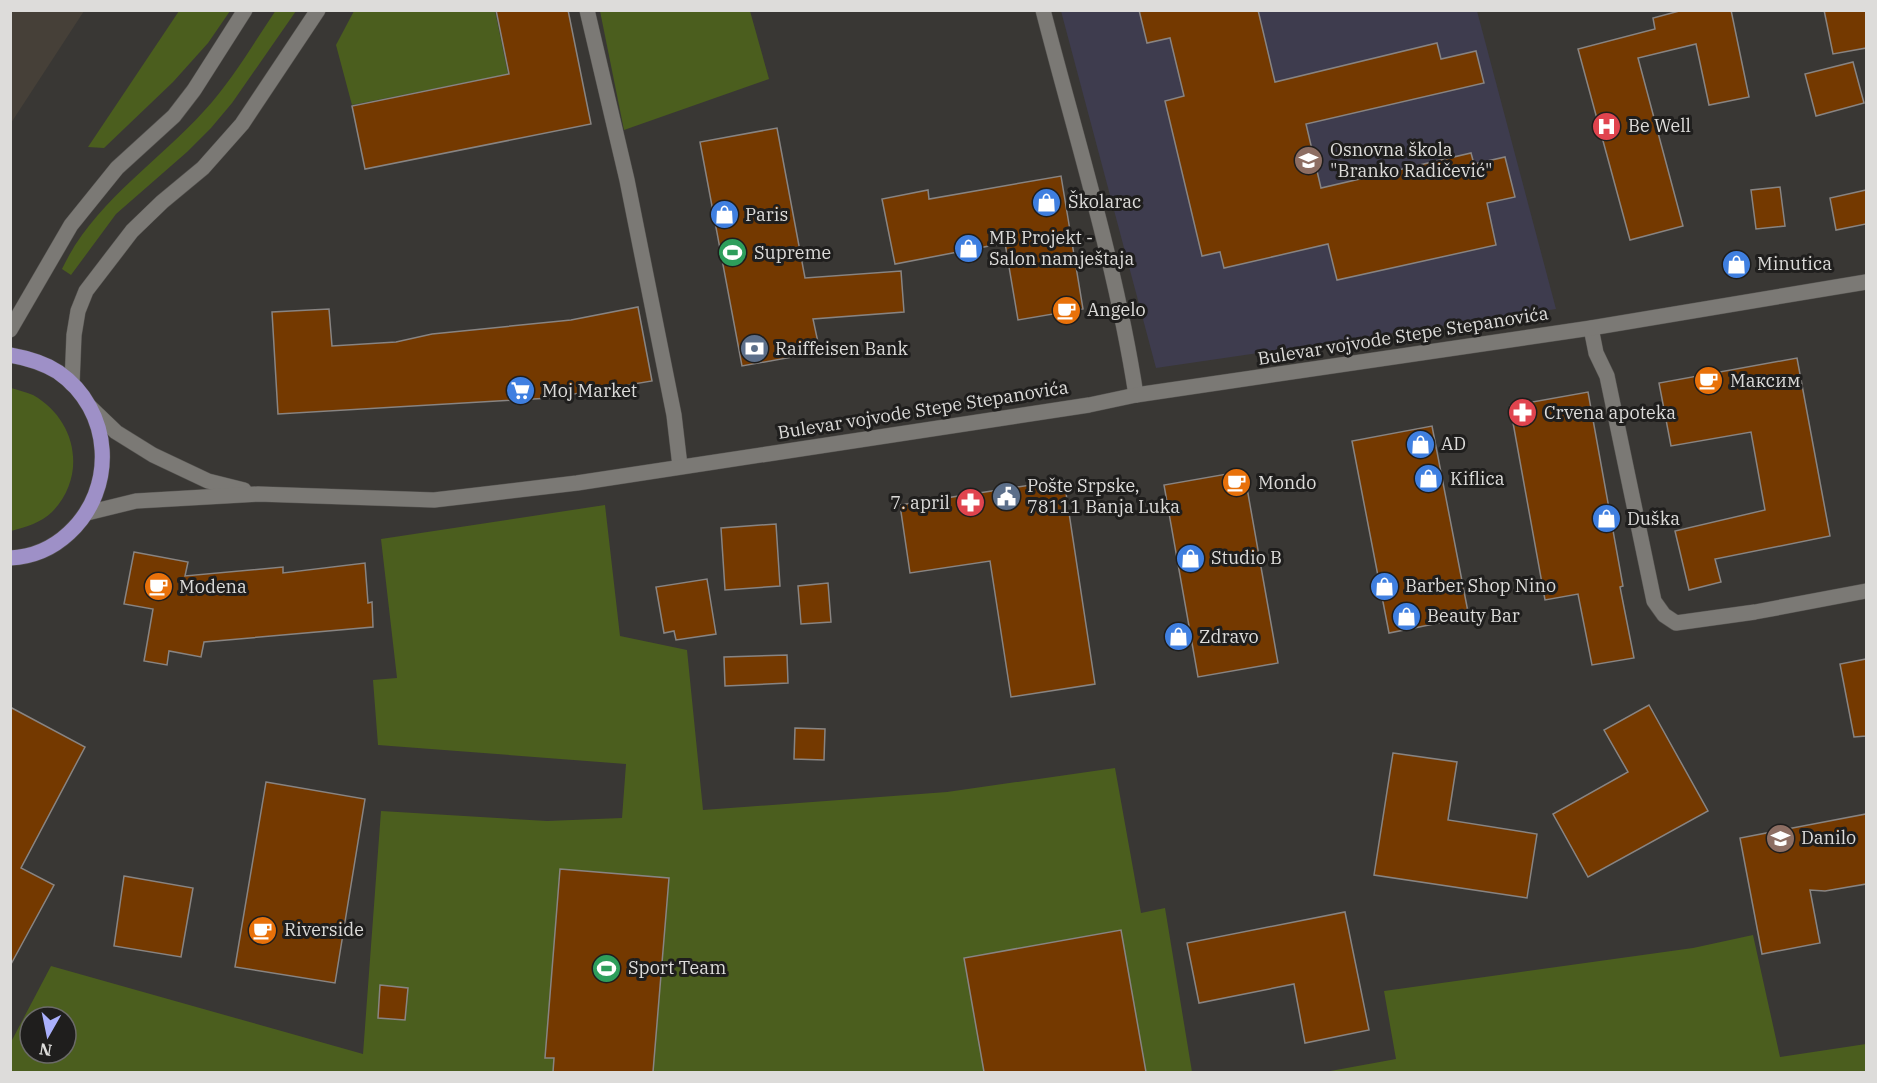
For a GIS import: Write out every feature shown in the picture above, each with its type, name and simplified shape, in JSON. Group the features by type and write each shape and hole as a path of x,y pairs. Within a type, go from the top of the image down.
{"main road":[{"path":"10,356 42,363 58,372 72,384 90,407 98,424 103,461 101,479 87,513 69,532 48,548 12,560"}],"street":[{"path":"10,330 70,225 117,168 174,116 194,90 245,10"},
{"path":"72,384 74,335 78,311 86,291 132,231 203,168 242,124 318,10"},
{"path":"587,10 627,180 674,416 680,466"},
{"path":"1043,10 1105,241 1136,395"},
{"name":"Bulevar vojvode Stepe Stepanovića","path":"87,513 136,501 258,494 434,500 577,483 1089,405 1136,395 1590,328 1866,282"},
{"path":"1590,328 1596,353 1607,376 1654,602 1664,615 1676,623 1755,612 1866,591"},
{"name":"Bulevar vojvode Stepe Stepanovića","path":"90,407 116,432 153,455 208,482 258,494"}],"shaded area":[{"path":"11,10 84,11 10,123"},
{"name":"Osnovna škola \"Branko Radičević\"","path":"1061,11 1477,11 1556,309 1156,368"}],"green space":[{"path":"276,10 296,11 232,103 187,152 116,214 71,275 62,269 75,245 108,204 214,99 233,75"},
{"path":"179,11 230,11 208,43 173,82 104,148 88,147"},
{"path":"354,11 495,11 508,74 352,105 336,45"},
{"path":"600,11 750,11 769,79 624,130"},
{"path":"11,388 33,395 48,405 59,418 72,449 73,465 70,481 63,497 52,512 38,522 11,531"},
{"path":"605,505 620,636 687,650 703,810 947,792 1115,768 1141,913 1165,908 1192,1072 11,1072 11,1042 18,1029 18,1065 78,1065 78,1005 30,1005 51,966 363,1054 381,811 547,821 622,818 626,764 378,745 373,680 397,678 381,539"},
{"path":"1753,935 1780,1057 1866,1044 1866,1072 1325,1072 1396,1059 1384,991 1693,948"}],"building":[{"path":"496,10 568,10 591,124 365,169 352,106 509,74"},
{"path":"1139,10 1258,10 1275,82 1437,43 1441,59 1476,51 1484,83 1306,124 1321,188 1471,153 1474,164 1505,157 1515,197 1487,203 1496,245 1337,280 1328,244 1224,268 1220,252 1202,256 1165,101 1184,96 1170,38 1147,43"},
{"path":"1683,10 1731,10 1749,97 1709,105 1696,44 1638,58 1683,226 1630,240 1578,49 1655,29 1653,18"},
{"path":"1824,10 1866,10 1866,48 1833,54"},
{"path":"1853,62 1864,103 1816,116 1805,74"},
{"path":"777,128 805,278 901,271 904,312 813,319 820,352 742,366 700,142"},
{"path":"1061,176 1083,309 1018,320 1005,243 895,264 882,199 928,190 929,199"},
{"path":"1780,187 1785,226 1756,229 1751,190"},
{"path":"1866,190 1866,224 1836,230 1830,198"},
{"path":"638,307 652,381 550,398 278,414 272,312 329,309 332,346 396,342 432,334 571,320"},
{"path":"1797,358 1830,536 1715,559 1721,582 1689,590 1675,531 1765,510 1751,432 1671,446 1659,383"},
{"path":"1588,392 1634,658 1592,665 1578,594 1545,600 1510,406"},
{"path":"1432,426 1469,617 1389,633 1352,441"},
{"path":"1244,471 1278,663 1198,677 1164,485"},
{"path":"1064,480 1095,684 1011,697 990,561 910,573 900,505"},
{"path":"776,524 780,586 725,590 721,528"},
{"path":"134,552 188,562 185,576 283,567 283,573 365,563 368,603 372,602 373,627 204,642 201,657 169,651 167,665 144,661 153,609 124,604"},
{"path":"707,579 716,634 676,640 674,631 664,633 656,587"},
{"path":"828,583 831,622 801,624 798,586"},
{"path":"787,655 788,683 725,686 724,657"},
{"path":"1866,659 1866,736 1854,737 1840,664"},
{"path":"1649,705 1708,811 1588,877 1553,814 1628,772 1604,730"},
{"path":"10,707 85,747 21,868 54,885 10,966"},
{"path":"795,728 825,729 824,760 794,759"},
{"path":"1393,753 1457,762 1448,820 1537,834 1527,898 1374,875"},
{"path":"266,782 365,799 335,983 235,967"},
{"path":"1866,814 1866,884 1825,891 1810,890 1820,943 1762,954 1740,838"},
{"name":"Sport Team","path":"560,869 669,878 653,1072 553,1072 554,1058 545,1058"},
{"path":"124,876 193,888 181,957 114,946"},
{"path":"1345,912 1369,1030 1305,1043 1294,984 1199,1003 1187,943"},
{"path":"1121,930 1146,1072 984,1072 964,958"},
{"path":"380,985 408,988 405,1020 378,1018"}],"place":[{"name":"Be Well","path":"1607,126"},
{"name":"Osnovna škola \"Branko Radičević\"","path":"1309,160"},
{"name":"Školarac","path":"1047,202"},
{"name":"Paris","path":"724,215"},
{"name":"MB Projekt - Salon namještaja","path":"968,248"},
{"name":"Supreme","path":"733,253"},
{"name":"Minutica","path":"1736,264"},
{"name":"Angelo","path":"1066,310"},
{"name":"Raiffeisen Bank","path":"754,349"},
{"name":"Максим","path":"1709,381"},
{"name":"Moj Market","path":"521,391"},
{"name":"Crvena apoteka","path":"1523,413"},
{"name":"AD","path":"1420,444"},
{"name":"Kiflica","path":"1429,479"},
{"name":"Mondo","path":"1237,483"},
{"name":"Pošte Srpske, 78111 Banja Luka","path":"1006,496"},
{"name":"7. april","path":"971,503"},
{"name":"Duška","path":"1606,519"},
{"name":"Studio B","path":"1190,558"},
{"name":"Barber Shop Nino","path":"1384,586"},
{"name":"Modena","path":"158,587"},
{"name":"Beauty Bar","path":"1406,616"},
{"name":"Zdravo","path":"1178,637"},
{"name":"Danilo","path":"1780,838"},
{"name":"Riverside","path":"263,930"},
{"name":"Sport Team","path":"607,968"}]}
